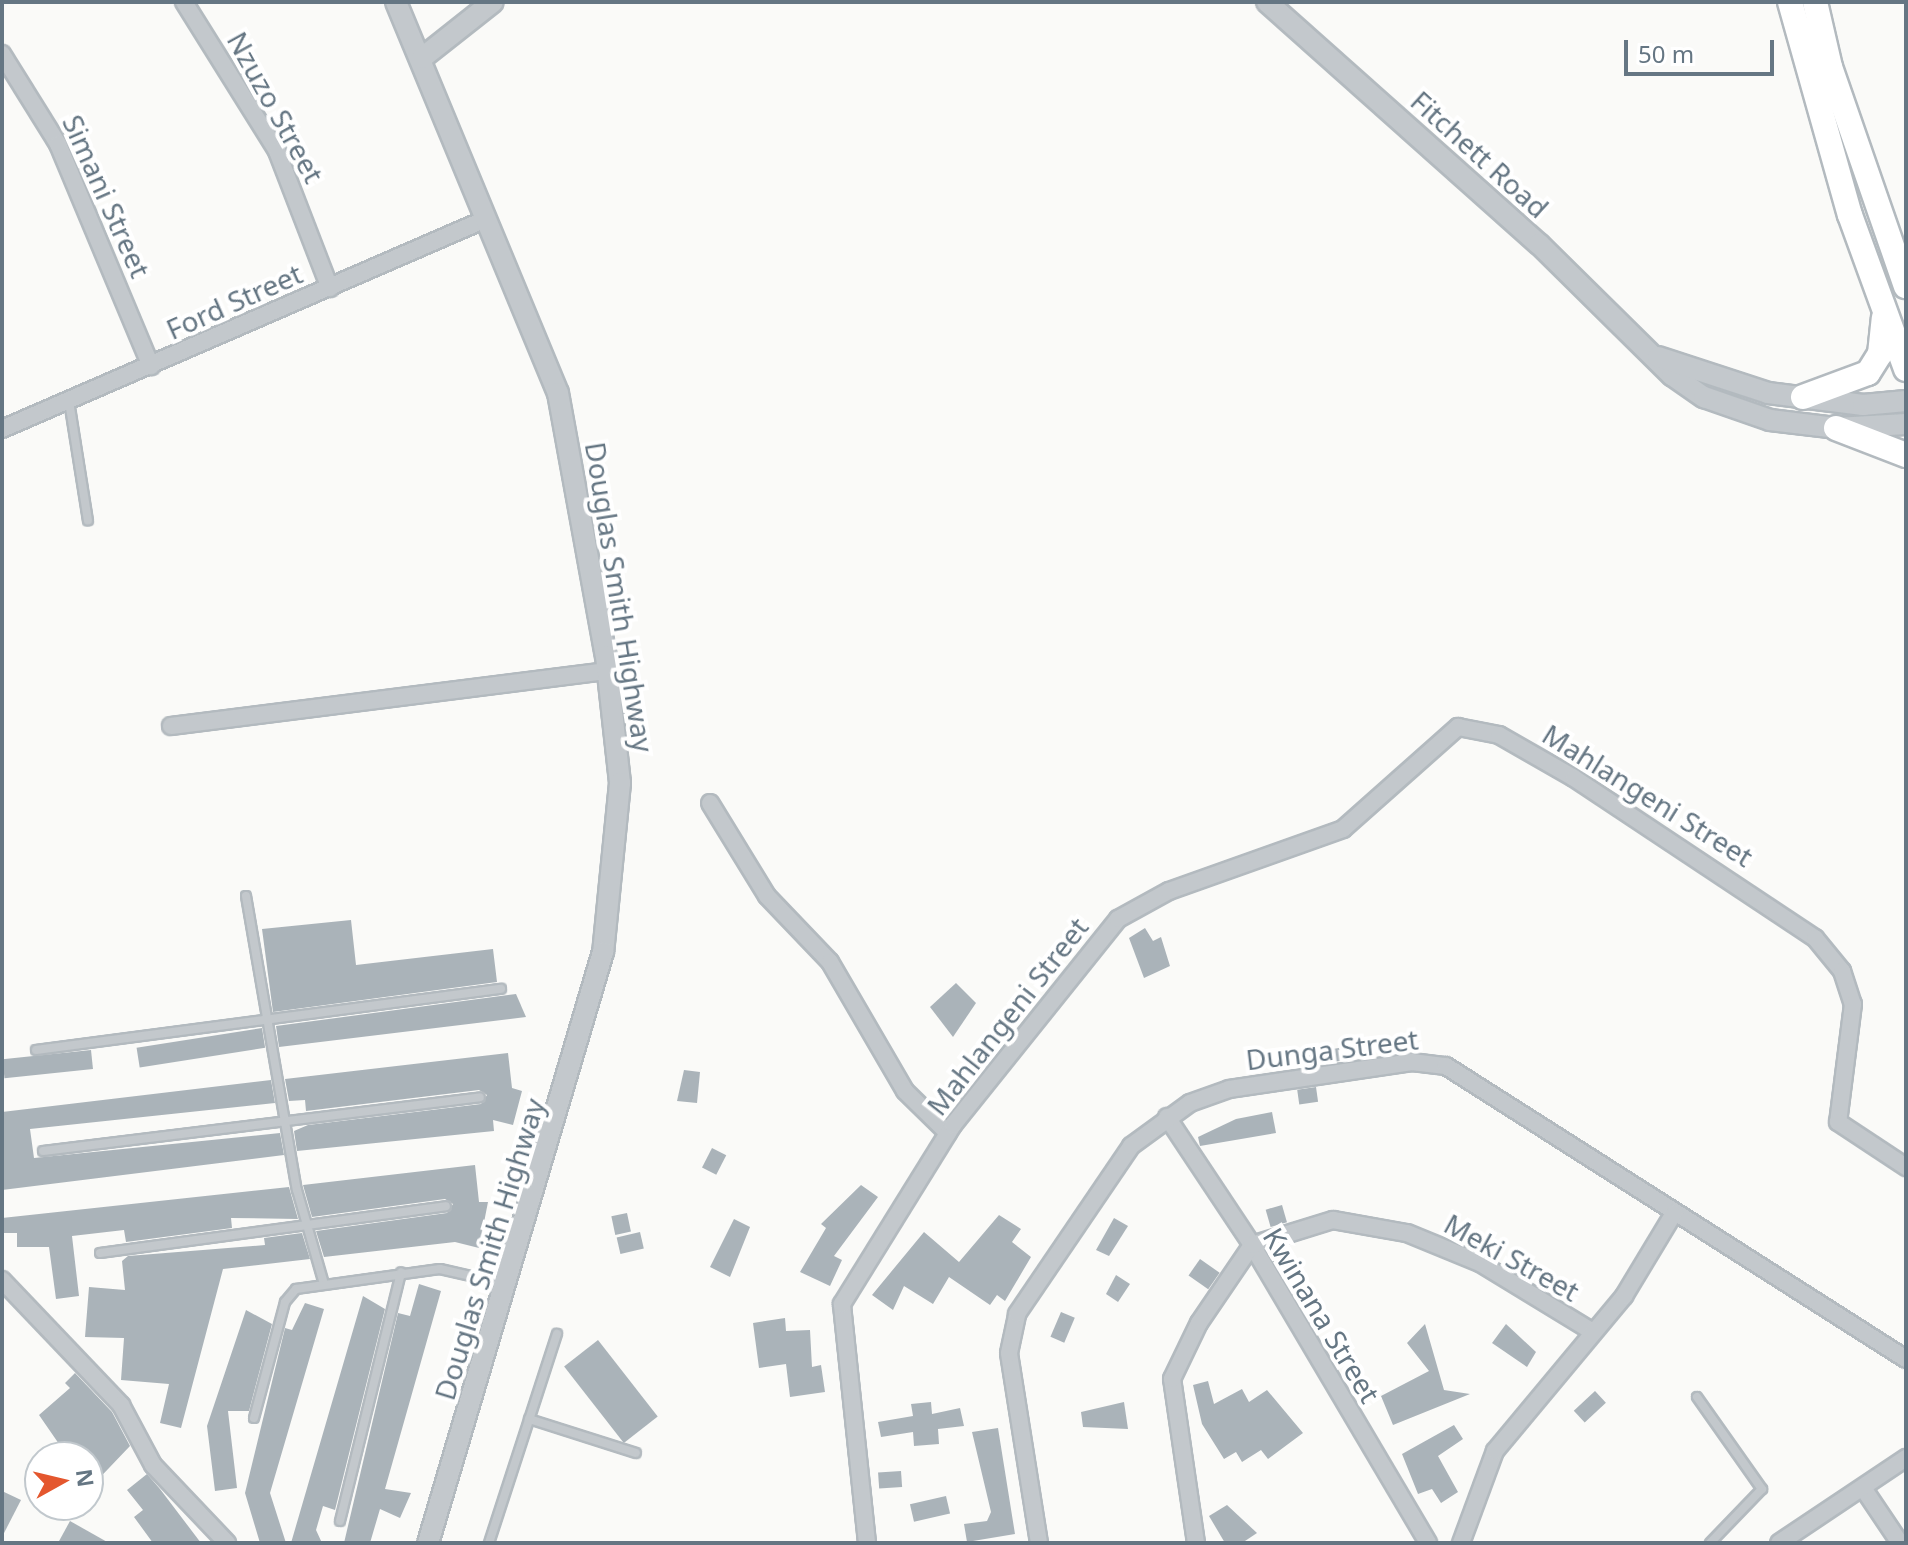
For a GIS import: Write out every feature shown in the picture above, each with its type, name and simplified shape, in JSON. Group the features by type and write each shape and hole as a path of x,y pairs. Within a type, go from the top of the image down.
{"main road":[{"path":"1790,2 1885,313 1906,369"},
{"path":"1815,2 1830,67 1906,286"},
{"path":"1803,397 1860,379 1875,366 1885,313"},
{"path":"1836,428 1906,455"}],"street":[{"name":"Nzuzo Street","path":"184,2 277,151 330,288"},
{"name":"Douglas Smith Highway","path":"396,2 422,58 558,393 607,663 620,783 603,952 428,1543"},
{"path":"422,58 493,2"},
{"name":"Fitchett Road","path":"1267,2 1651,354 1704,397 1739,411 1836,428 1906,424"},
{"name":"Simani Street","path":"2,54 58,144 151,366"},
{"name":"Ford Street","path":"2,429 486,219"},
{"name":"Fitchett Road","path":"1651,354 1768,393 1906,401"},
{"path":"171,726 607,663"},
{"name":"Mahlangeni Street","path":"867,1543 842,1304 948,1133 1118,919 1169,891 1343,829 1447,733 1472,726 1499,735 1705,858 1815,938 1842,971 1853,1004 1838,1122 1906,1167"},
{"path":"710,803 767,896 830,962 905,1091 948,1133"},
{"name":"Dunga Street","path":"1039,1543 1009,1353 1012,1329 1131,1146 1167,1117 1229,1089 1434,1061 1906,1359"},
{"name":"Kwinana Street","path":"1167,1117 1252,1245 1428,1543"},
{"name":"Meki Street","path":"1461,1543 1489,1461 1593,1332 1674,1213"},
{"name":"Meki Street","path":"1252,1245 1333,1220 1392,1229 1458,1252 1593,1332"},
{"path":"1196,1543 1172,1379 1199,1323 1252,1245"},
{"path":"2,1280 121,1405 153,1465 227,1543"},
{"path":"1779,1543 1906,1458"},
{"path":"1863,1488 1900,1543"}],"lane":[{"path":"69,401 88,521"},
{"path":"246,896 284,1122 324,1284"},
{"path":"36,1050 264,1017 501,989"},
{"path":"43,1151 480,1097"},
{"path":"100,1253 446,1206"},
{"path":"254,1418 289,1293 324,1284 440,1269 506,1284"},
{"path":"340,1521 401,1272"},
{"path":"489,1543 557,1334"},
{"path":"1697,1397 1762,1489 1710,1543"},
{"path":"529,1419 636,1453"}],"building":[{"path":"351,920 356,965 493,949 497,982 273,1012 262,929"},
{"path":"1145,928 1153,941 1161,937 1170,966 1144,978 1129,938"},
{"path":"956,983 976,1003 953,1037 930,1007"},
{"path":"516,994 526,1017 279,1047 276,1026"},
{"path":"262,1028 265,1048 140,1068 137,1048"},
{"path":"1339,1048 1341,1061 1325,1063 1323,1051"},
{"path":"91,1050 93,1069 4,1078 2,1059"},
{"path":"508,1053 512,1088 522,1091 513,1125 493,1120 494,1131 297,1151 294,1131 308,1125 481,1104 487,1095 479,1090 306,1111 305,1100 289,1101 285,1079"},
{"path":"1311,1055 1312,1066 1294,1068 1293,1057"},
{"path":"684,1070 700,1072 697,1103 677,1101"},
{"path":"271,1080 275,1103 30,1129 34,1158 280,1133 284,1155 2,1190 2,1112"},
{"path":"1316,1087 1318,1102 1299,1104 1297,1090"},
{"path":"1272,1112 1276,1133 1200,1146 1198,1137 1236,1119"},
{"path":"712,1148 726,1155 716,1175 702,1168"},
{"path":"475,1165 479,1202 488,1202 479,1248 455,1242 324,1257 316,1231 447,1213 453,1204 445,1199 312,1217 303,1185"},
{"path":"861,1185 878,1197 834,1256 842,1260 830,1286 800,1272 826,1228 821,1224"},
{"path":"289,1187 298,1219 231,1218 232,1228 126,1242 124,1230 72,1236 79,1296 56,1299 49,1247 17,1247 17,1233 2,1233 2,1218"},
{"path":"1282,1205 1287,1222 1271,1227 1266,1210"},
{"path":"627,1213 631,1232 615,1235 611,1216"},
{"path":"999,1215 1021,1229 1012,1242 1031,1257 1005,1301 997,1295 990,1305 949,1277 933,1304 904,1286 893,1310 872,1295 924,1232 959,1262"},
{"path":"1114,1218 1128,1226 1109,1256 1096,1250"},
{"path":"734,1219 750,1227 730,1277 710,1267"},
{"path":"640,1232 644,1249 620,1254 617,1237"},
{"path":"302,1233 310,1259 223,1269 181,1428 160,1423 169,1384 121,1380 124,1338 85,1337 89,1287 125,1290 122,1261 128,1256 265,1245 264,1238"},
{"path":"1200,1259 1220,1273 1208,1289 1189,1275"},
{"path":"1116,1275 1130,1284 1118,1302 1106,1294"},
{"path":"419,1284 441,1291 385,1489 411,1493 400,1518 380,1509 370,1543 344,1543 398,1313 410,1316"},
{"path":"363,1296 385,1309 335,1510 323,1506 316,1530 322,1543 291,1543"},
{"path":"305,1303 324,1309 270,1493 286,1543 260,1543 245,1493 285,1328 292,1330"},
{"path":"246,1310 272,1324 249,1411 228,1411 237,1488 215,1491 207,1426"},
{"path":"1061,1312 1075,1318 1064,1343 1050,1337"},
{"path":"785,1318 786,1331 810,1330 812,1367 821,1365 825,1392 790,1397 786,1364 759,1368 753,1323"},
{"path":"1425,1324 1444,1390 1470,1394 1393,1425 1381,1396 1429,1371 1407,1343"},
{"path":"1506,1324 1536,1352 1527,1367 1492,1343"},
{"path":"598,1340 658,1416 624,1443 564,1366"},
{"path":"75,1373 112,1412 130,1446 104,1473 104,1441 57,1441 39,1415 70,1388 65,1383"},
{"path":"1208,1381 1214,1404 1242,1389 1249,1402 1267,1390 1303,1433 1268,1459 1261,1450 1242,1462 1236,1452 1224,1459 1202,1424 1193,1385"},
{"path":"1595,1391 1606,1403 1585,1422 1574,1411"},
{"path":"931,1402 932,1414 960,1408 964,1426 938,1429 939,1444 914,1446 913,1432 881,1437 878,1422 913,1416 911,1404"},
{"path":"1124,1402 1128,1429 1083,1427 1081,1412"},
{"path":"1454,1425 1463,1439 1438,1456 1458,1492 1441,1503 1432,1489 1418,1494 1402,1454"},
{"path":"998,1428 1015,1534 967,1542 964,1524 987,1521 991,1512 972,1432"},
{"path":"901,1471 902,1487 879,1489 878,1473"},
{"path":"147,1474 201,1543 153,1543 134,1517 143,1510 127,1490"},
{"path":"2,1491 21,1500 2,1537"},
{"path":"946,1496 950,1514 914,1522 910,1504"},
{"path":"1227,1505 1257,1533 1242,1543 1225,1543 1209,1516"},
{"path":"70,1521 109,1543 58,1543"}]}
